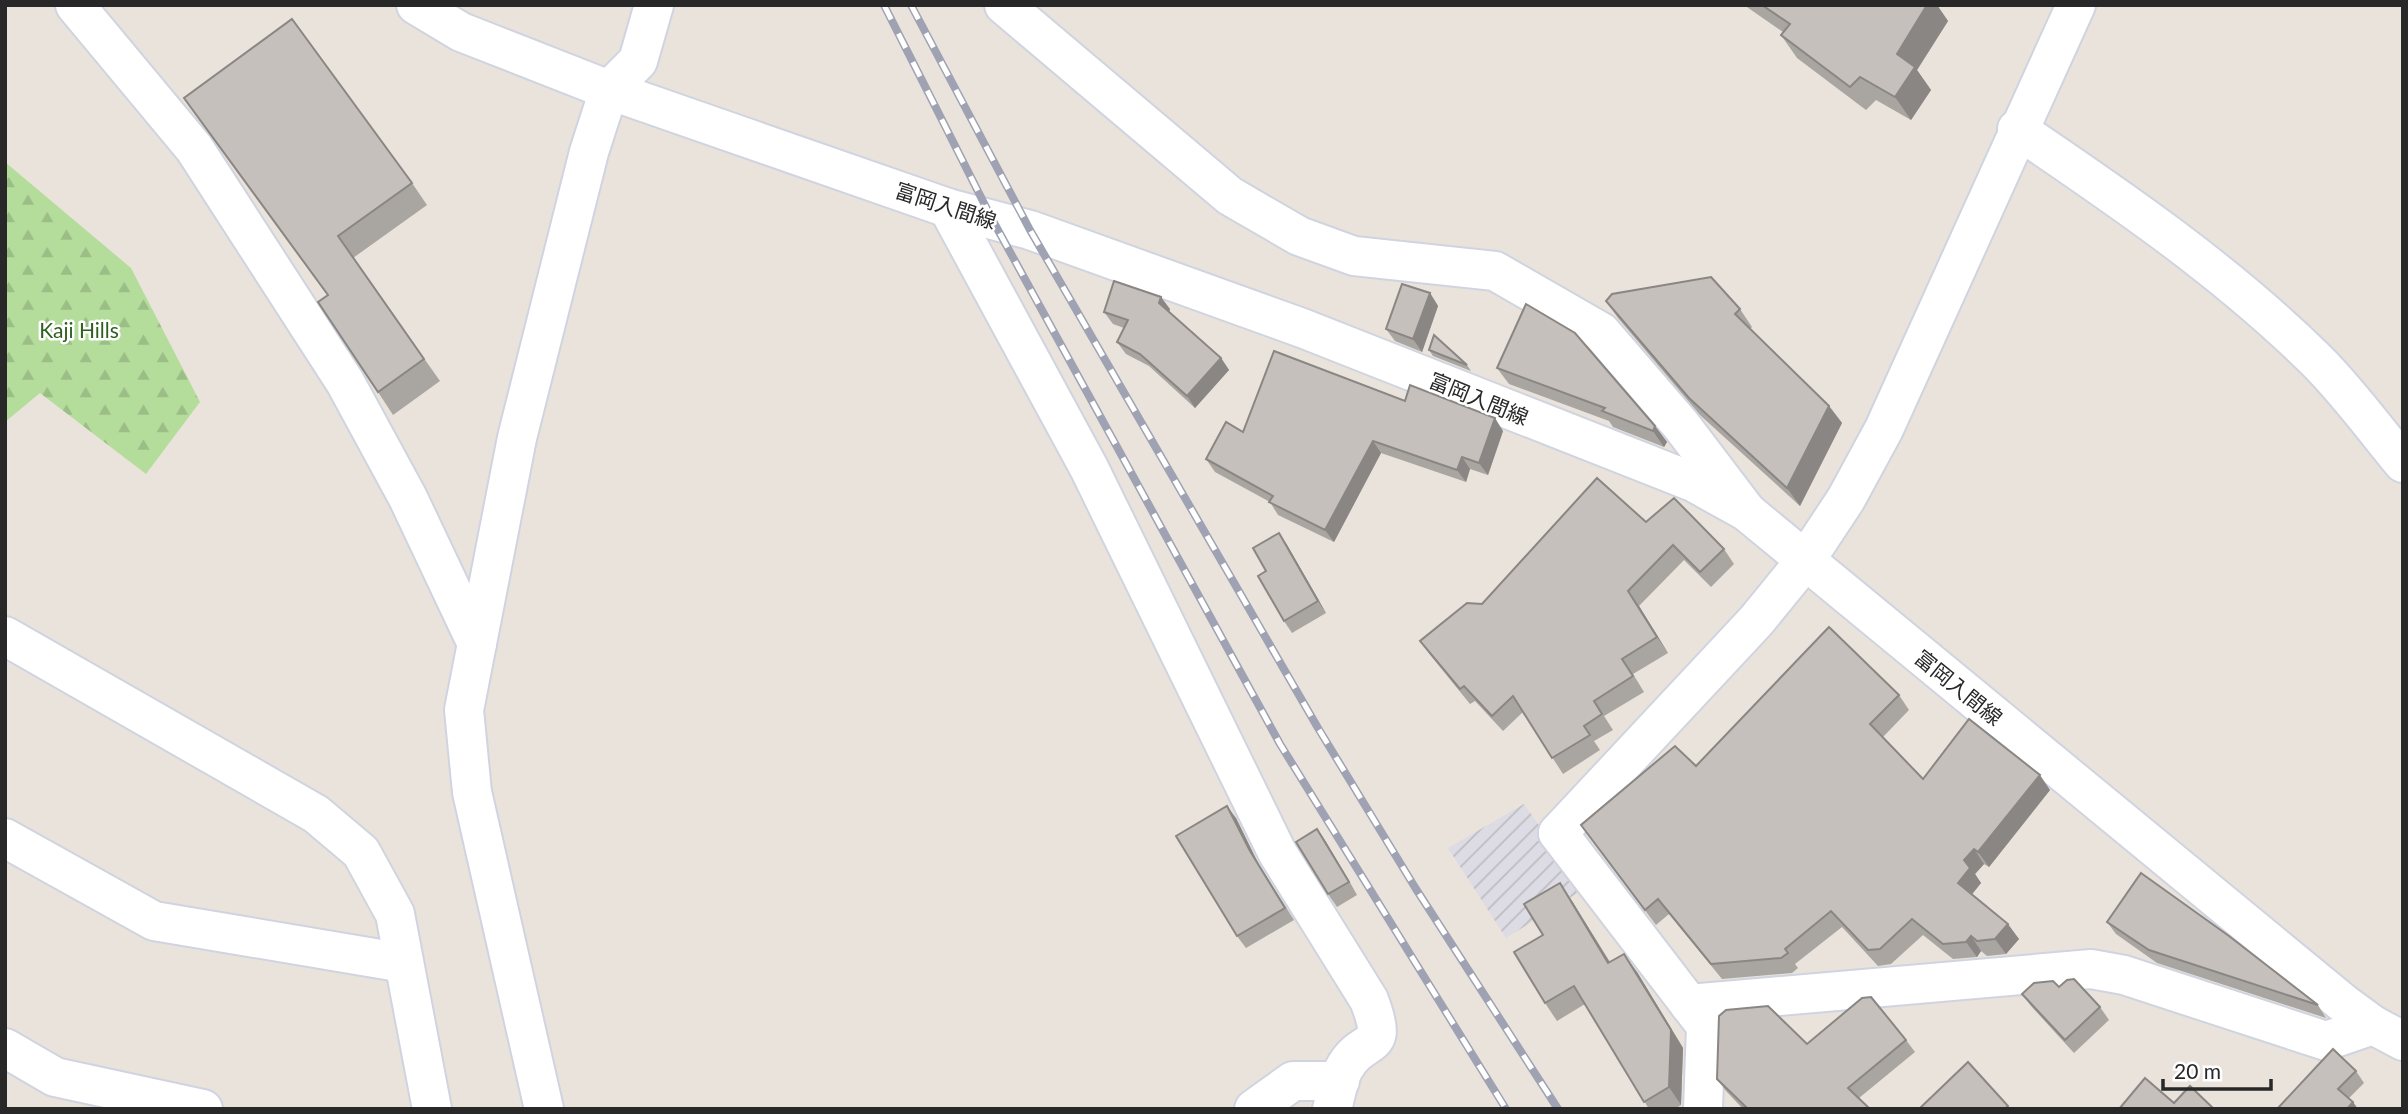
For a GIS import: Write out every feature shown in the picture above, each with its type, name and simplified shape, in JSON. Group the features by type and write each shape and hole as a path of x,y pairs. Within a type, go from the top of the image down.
{"street":[{"path":"75,5 194,148 331,360 408,498 477,644"},
{"name":"富岡入間線","path":"416,5 461,33 609,90 948,208 1030,230 1302,328 1693,482 1747,512 2388,1033"},
{"path":"544,1109 471,792 464,710 517,438 589,152 609,90 638,61 654,5"},
{"path":"1004,5 1230,195 1299,236 1354,256 1495,271 1601,332 1681,425 1747,512"},
{"path":"1703,1109 1706,1026 1558,833 1692,694 1805,561 1846,499 1884,429 2017,128 2076,5"},
{"path":"2017,128 2117,197 2227,280 2318,362 2403,463"},
{"path":"948,208 1089,468 1276,852 1369,1000 1378,1024 1376,1039 1345,1066 1336,1095 1293,1081 1254,1109"},
{"path":"5,636 316,814 360,852 395,914 432,1109"},
{"path":"5,838 154,921 404,963"},
{"path":"1689,1004 2091,969 2123,975 2326,1041 2388,1033"},
{"path":"5,1048 55,1077 203,1109"}],"shaded area":[{"path":"1524,804 1584,889 1506,938 1448,848"}],"green space":[{"name":"Kaji Hills","path":"5,162 131,268 200,402 146,474 40,393 5,422"}],"building":[{"path":"1762,5 1927,5 1897,54 1915,67 1895,97 1860,77 1850,87 1781,35 1790,24"},
{"path":"292,19 412,183 338,236 424,359 378,392 318,302 328,295 184,98"},
{"path":"1711,277 1740,309 1735,314 1829,406 1787,488 1689,398 1606,301 1612,294"},
{"path":"1114,281 1161,297 1159,303 1221,358 1187,396 1140,354 1117,342 1128,320 1104,312"},
{"path":"1402,284 1430,293 1413,339 1386,329"},
{"path":"1526,304 1575,333 1655,426 1653,431 1602,411 1605,408 1497,368"},
{"path":"1434,335 1467,365 1429,350"},
{"path":"1274,351 1405,401 1410,385 1495,418 1479,463 1462,457 1457,470 1373,441 1325,530 1269,502 1273,496 1206,459 1226,422 1243,432"},
{"path":"1597,478 1646,522 1674,498 1724,549 1700,572 1673,545 1628,591 1657,637 1622,659 1633,676 1594,701 1602,714 1584,726 1590,735 1552,758 1513,696 1492,716 1464,686 1460,689 1420,641 1467,603 1482,604"},
{"path":"1279,533 1318,601 1284,621 1258,576 1266,571 1253,548"},
{"path":"1829,627 1899,695 1870,724 1923,779 1969,719 2040,775 1978,852 1974,849 1964,860 1970,868 1958,883 2008,924 1995,939 1977,941 1971,936 1966,942 1943,944 1912,919 1880,949 1868,950 1831,911 1785,949 1788,953 1781,958 1711,964 1658,899 1645,910 1581,825 1675,746 1696,766"},
{"path":"1227,806 1250,851 1285,908 1237,936 1176,836"},
{"path":"1317,829 1349,882 1328,894 1296,842"},
{"path":"2141,873 2229,936 2318,1005 2149,950 2107,922"},
{"path":"1560,883 1608,963 1624,954 1671,1030 1669,1087 1644,1102 1574,986 1545,1003 1514,952 1543,935 1524,904"},
{"path":"2074,979 2100,1007 2065,1040 2022,994 2034,983 2053,981 2059,987 2067,980"},
{"path":"1871,997 1906,1040 1848,1088 1870,1109 1744,1109 1746,1107 1717,1079 1719,1016 1726,1010 1768,1006 1807,1044 1862,998"},
{"path":"2333,1049 2356,1071 2338,1089 2353,1102 2347,1109 2277,1109"},
{"path":"1968,1062 2008,1106 2005,1109 1919,1109"},
{"path":"2145,1078 2174,1103 2190,1086 2214,1109 2119,1109"}],"railway":[{"path":"884,5 993,221 1280,744 1506,1109"},
{"path":"911,5 1030,230 1318,728 1416,889 1558,1109"}]}
